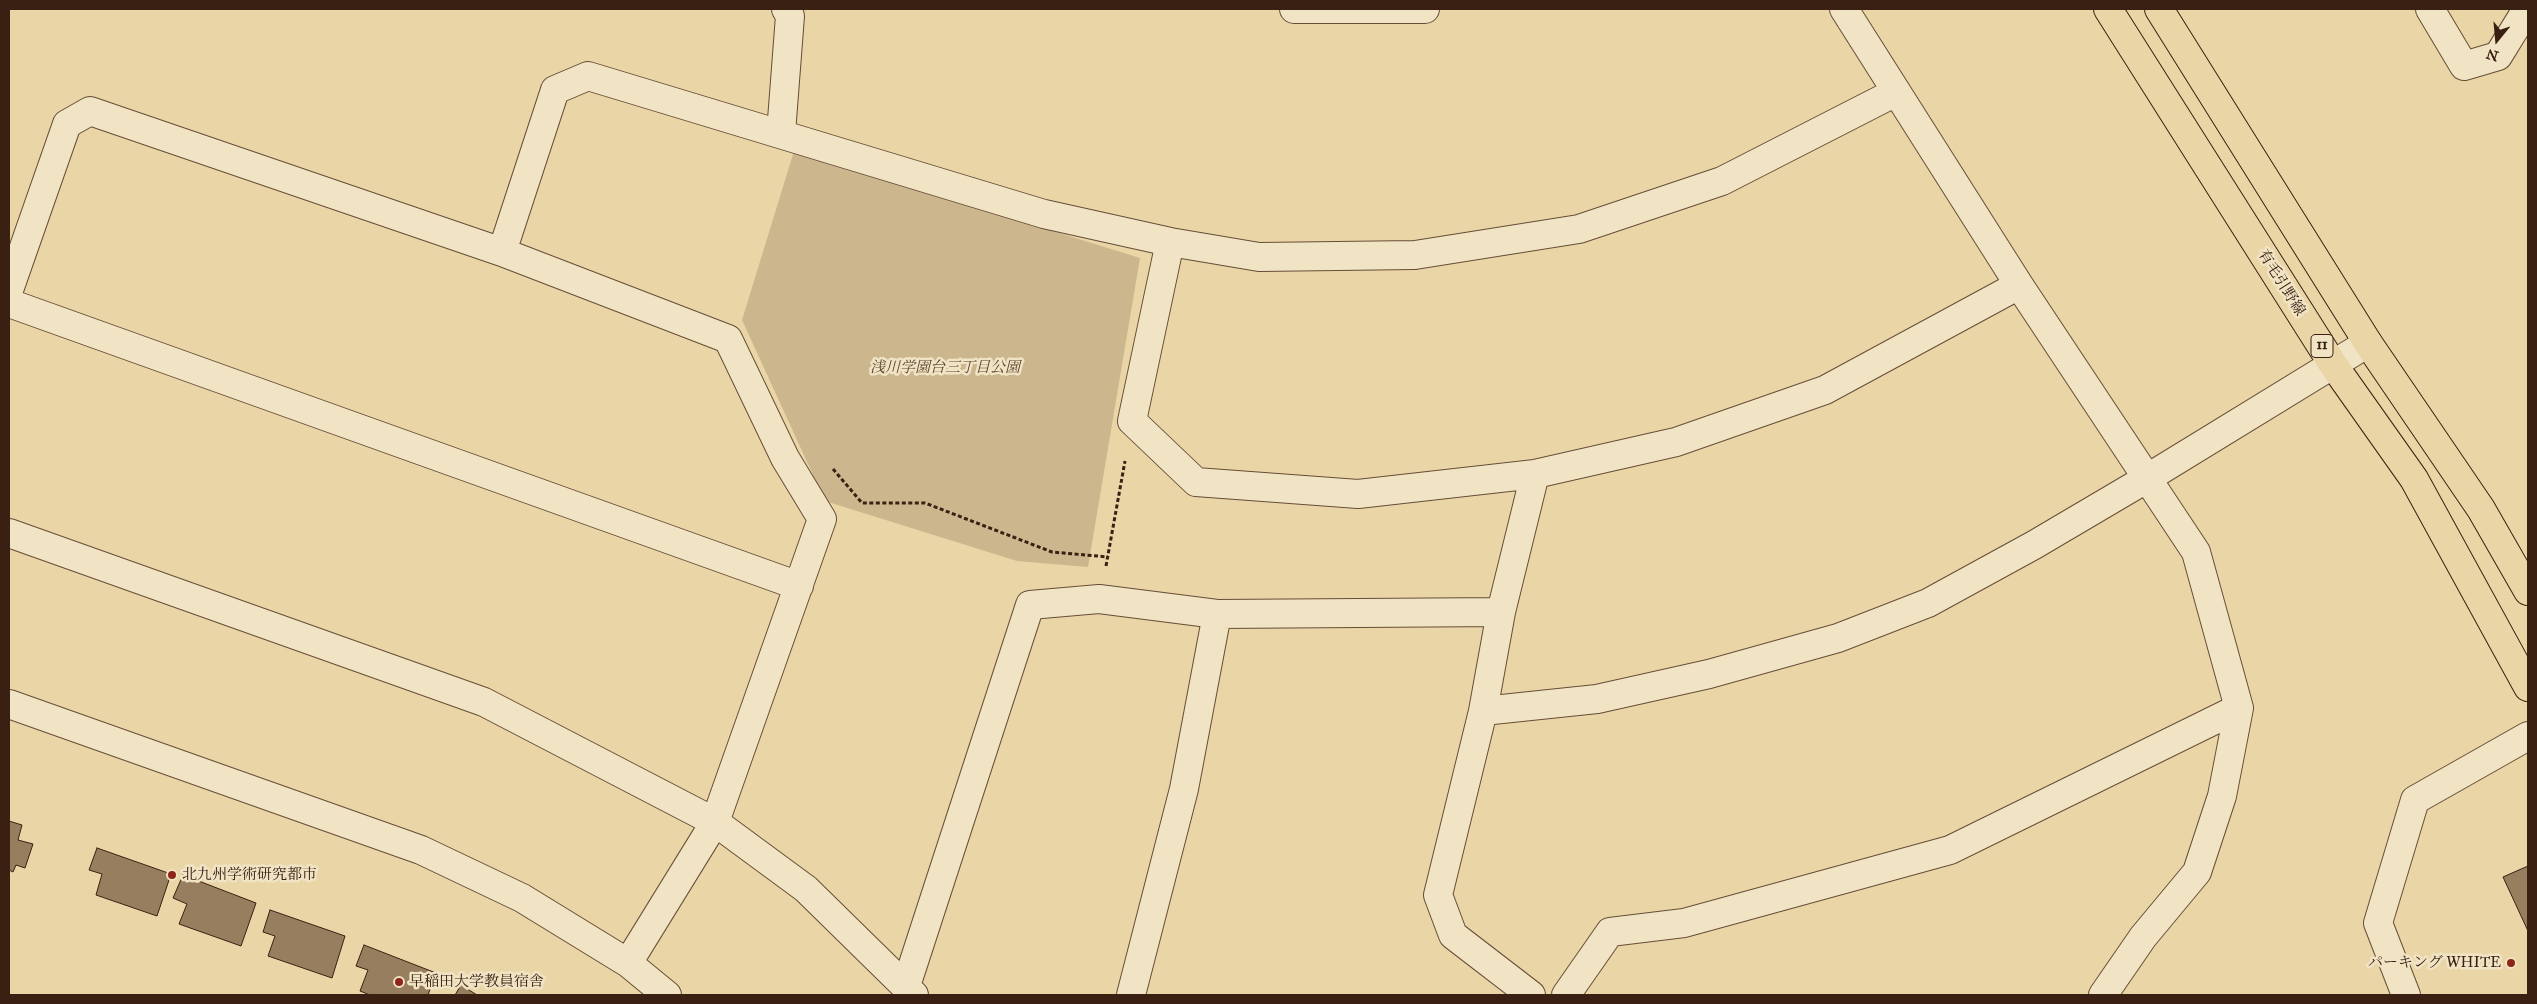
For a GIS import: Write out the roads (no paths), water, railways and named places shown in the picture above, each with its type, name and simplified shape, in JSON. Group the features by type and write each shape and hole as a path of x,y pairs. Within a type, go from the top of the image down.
{"main road":[{"name":"有毛引野線","path":"2108,9 2332,363 2414,479 2528,687"},
{"path":"2159,9 2368,343 2481,509 2528,591"}],"street":[{"path":"781,133 790,16 786,9"},
{"path":"1294,9 1425,9"},
{"path":"1844,9 2019,285 2196,552 2239,708 2222,796 2197,872 2143,937 2103,995"},
{"path":"2430,9 2464,66 2498,56 2527,9"},
{"path":"502,252 554,90 588,76 1044,214 1170,242 1259,257 1415,255 1579,229 1722,180 1896,92"},
{"path":"9,290 68,124 90,111 502,252 728,338 785,458 822,519 715,822 628,964"},
{"path":"1170,242 1132,421 1196,482 1358,494 1535,474 1676,442 1825,390 2019,285"},
{"path":"9,303 799,586"},
{"path":"1483,711 1597,698 1709,674 1838,638 1928,603 2034,545 2146,479 2332,363 2368,343"},
{"path":"1531,995 1453,935 1438,894 1483,711 1501,612 1535,474"},
{"path":"9,533 484,702 715,822 806,890 910,991 1030,605 1099,599 1217,614 1501,612"},
{"path":"1131,995 1184,789 1217,614"},
{"path":"9,704 421,850 522,898 628,964 658,992"},
{"path":"1566,995 1610,932 1684,923 1950,850 2239,708"},
{"path":"2406,995 2378,923 2415,800 2528,736"}],"place":[{"name":"北九州学術研究都市","path":"172,875"},
{"name":"パーキング WHITE","path":"2511,963"},
{"name":"早稲田大学教員宿舎","path":"399,982"}],"park label":[{"name":"浅川学園台三丁目公園","path":"945,368"}]}
